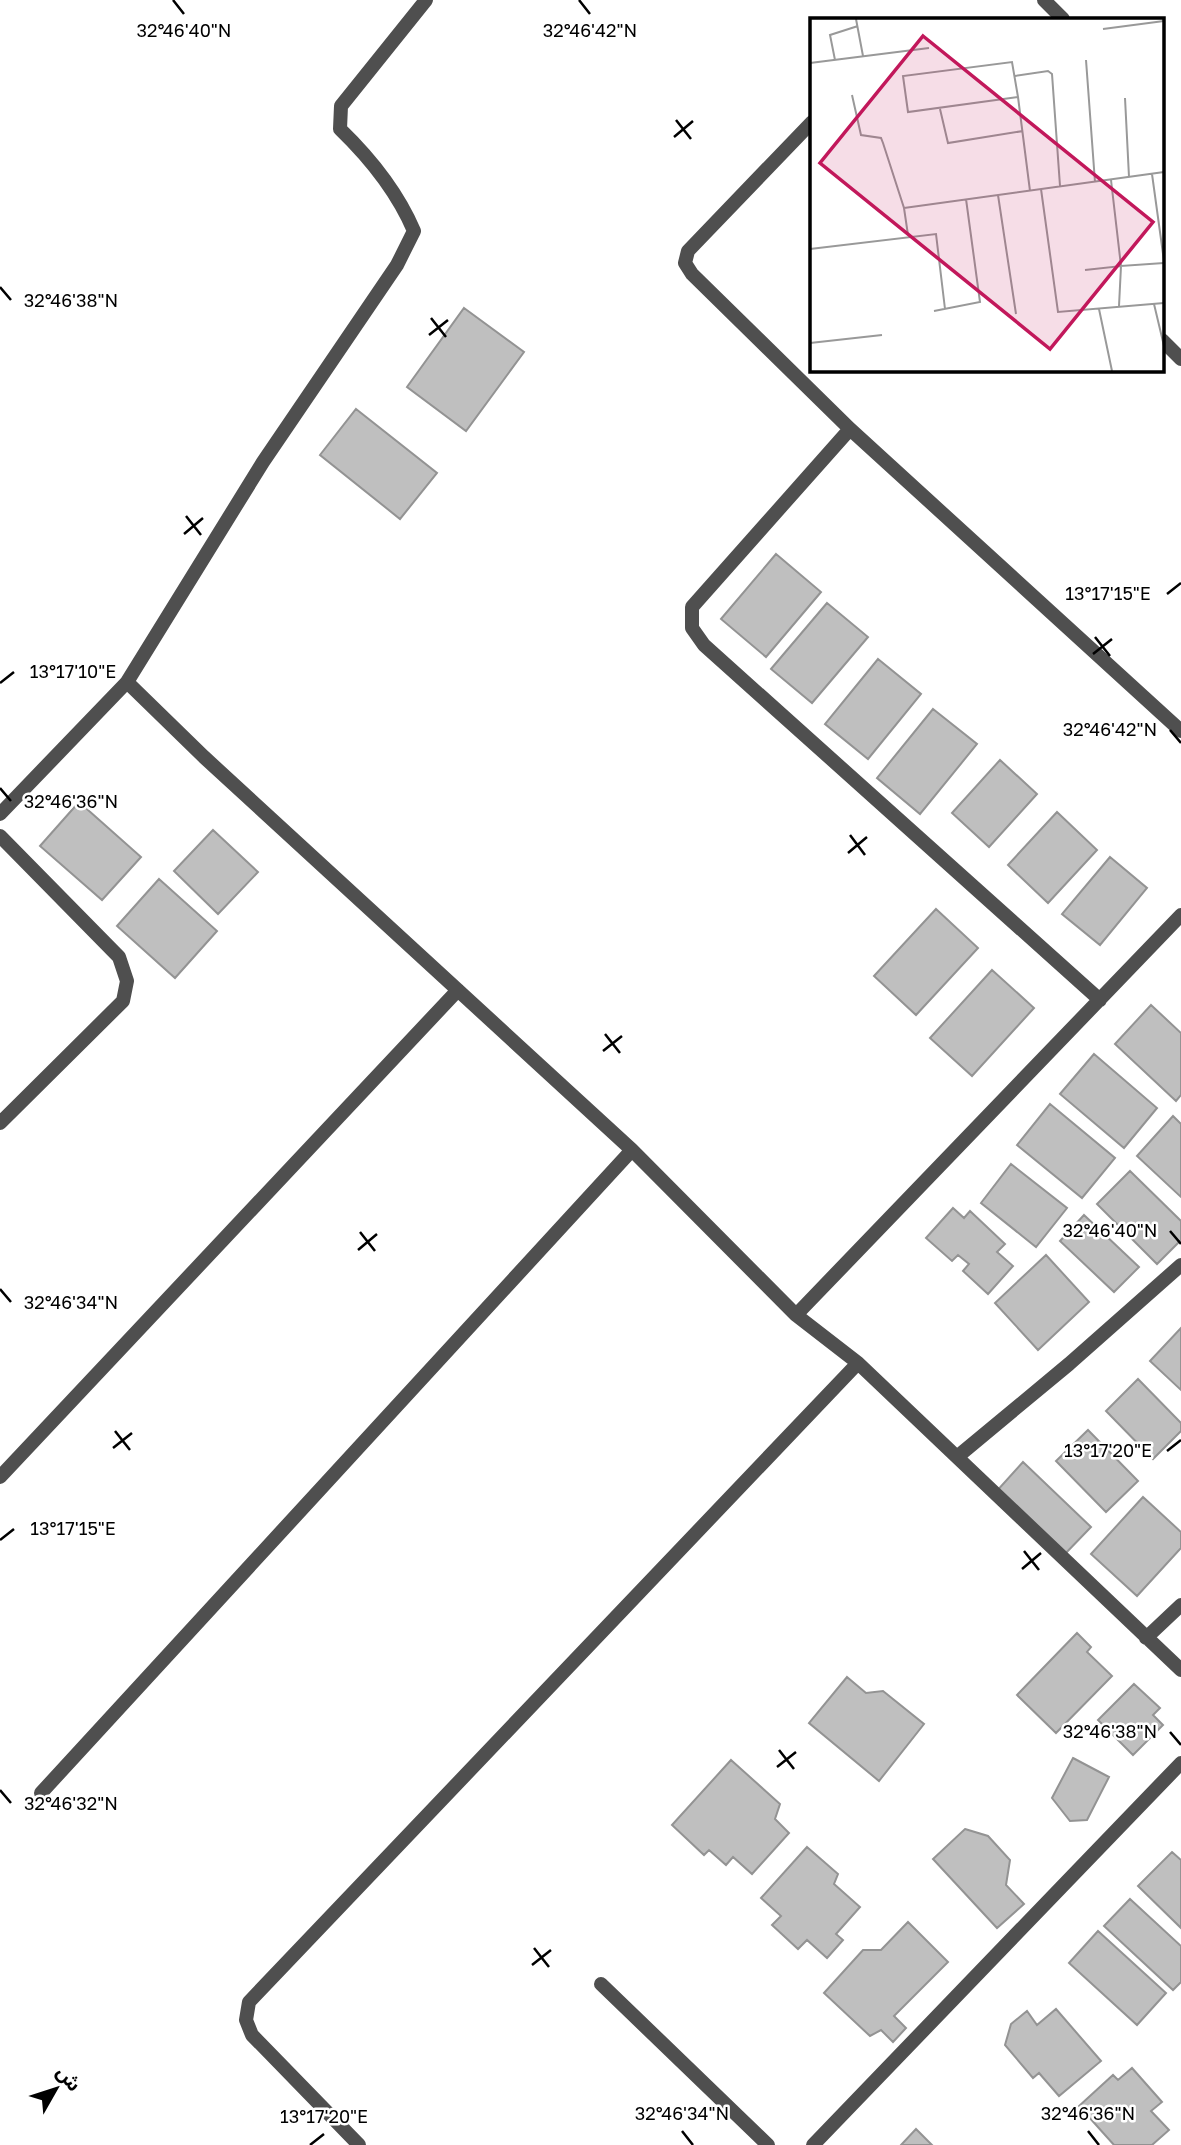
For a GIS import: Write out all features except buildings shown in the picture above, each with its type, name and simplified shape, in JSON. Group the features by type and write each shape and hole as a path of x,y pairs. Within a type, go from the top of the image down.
{"street":[{"path":"0,814 127,682 263,462 397,265 414,230 403,206 386,180 340,129 341,106 426,0"},
{"path":"1044,0 1062,18"},
{"path":"810,124 688,251 685,263 692,274 850,429 1181,732"},
{"path":"1164,342 1181,359"},
{"path":"850,429 692,607 692,628 704,645 1100,1000"},
{"path":"127,682 214,766 632,1150 796,1315 858,1363 1181,1670"},
{"path":"0,836 119,957 127,981 123,1001 0,1123"},
{"path":"796,1315 1181,915"},
{"path":"0,1476 458,990"},
{"path":"41,1793 632,1150"},
{"path":"957,1457 1069,1364 1181,1265"},
{"path":"359,2145 252,2035 246,2020 249,2002 858,1363"},
{"path":"1146,1638 1181,1605"},
{"path":"813,2145 1181,1763"},
{"path":"601,1984 768,2145"}]}
